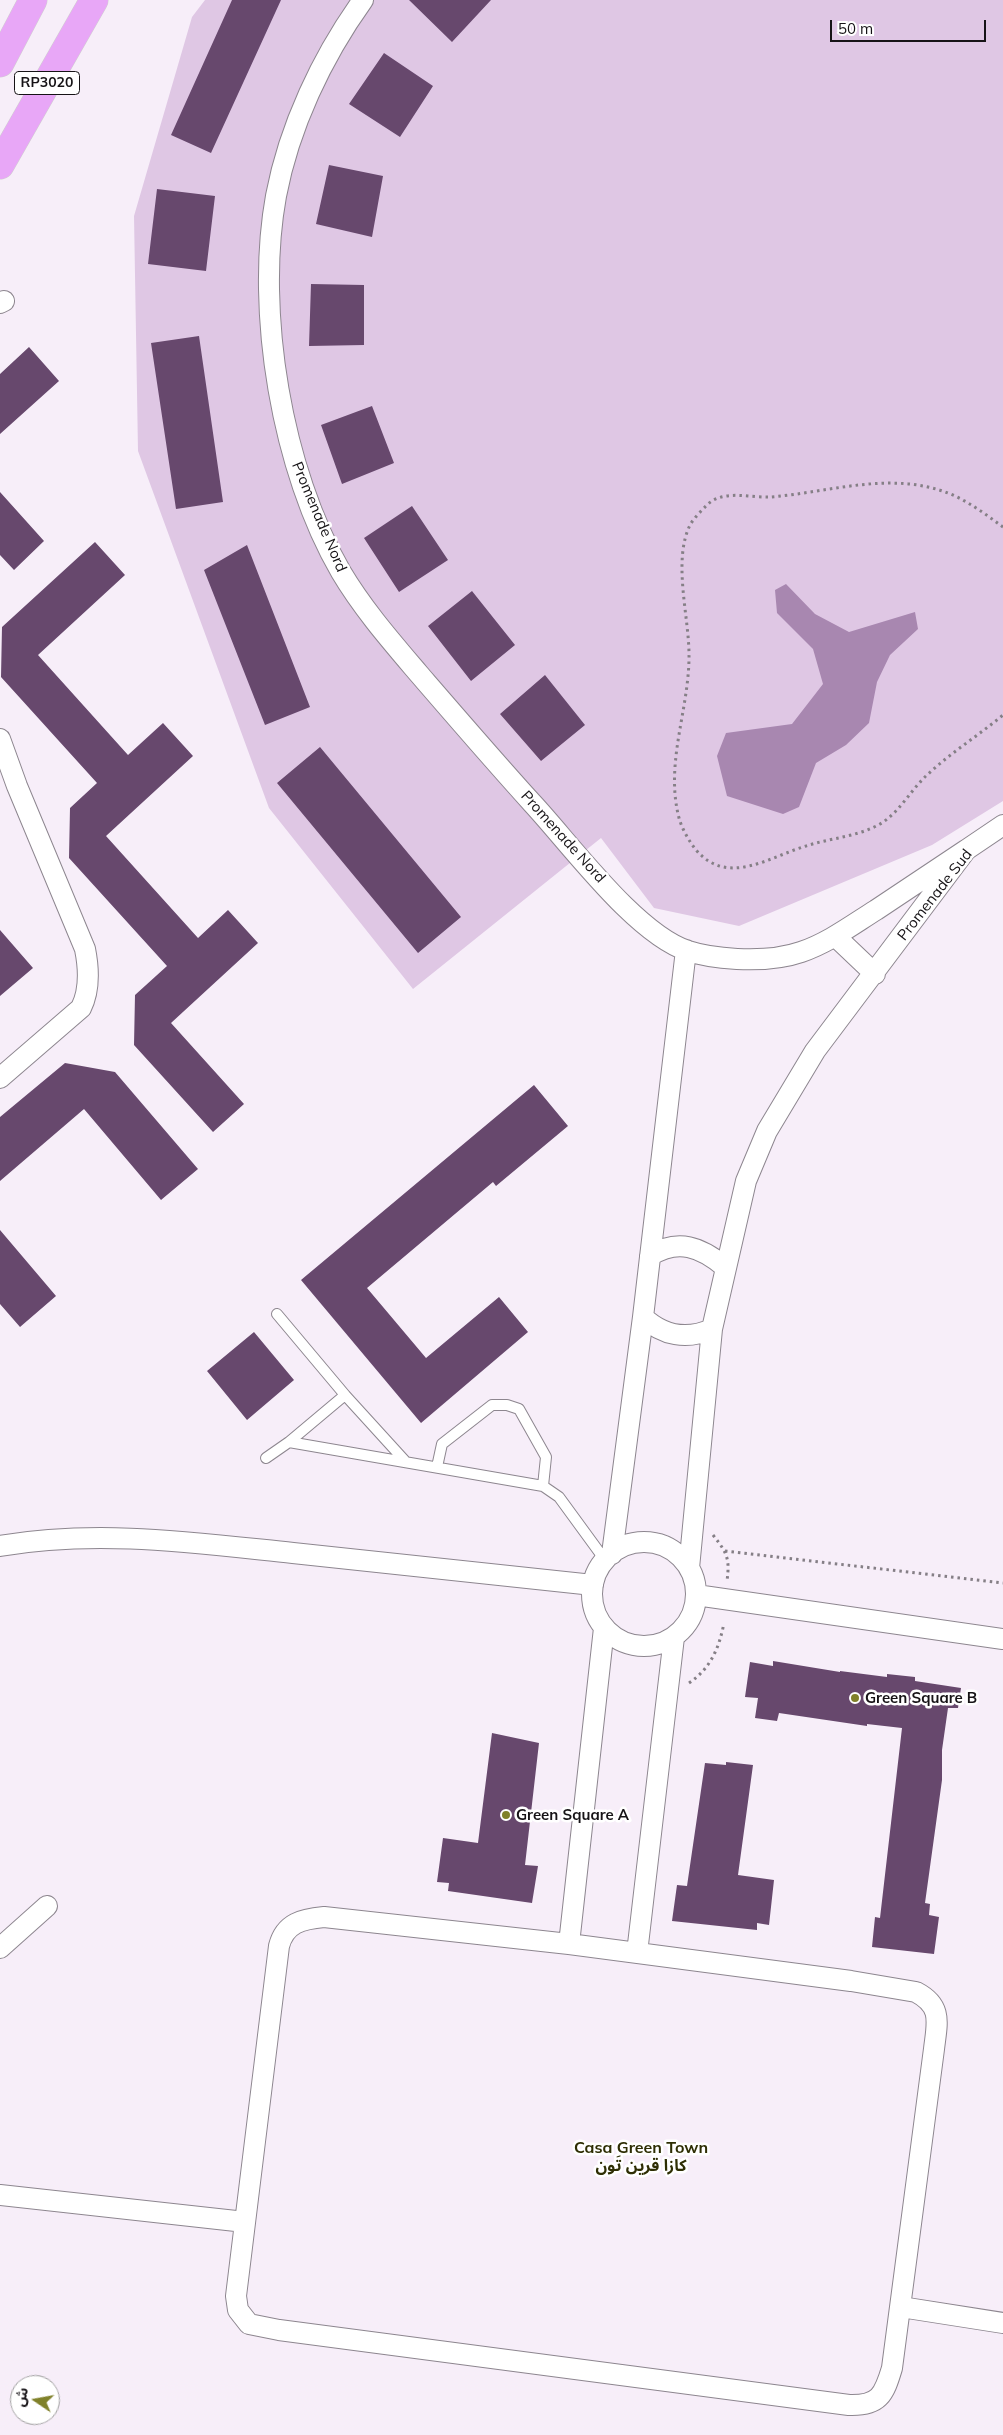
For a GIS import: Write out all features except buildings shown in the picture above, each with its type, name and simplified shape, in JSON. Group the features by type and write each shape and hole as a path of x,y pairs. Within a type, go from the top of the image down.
{"highway":[{"name":"RP3020","path":"0,63 33,0"},
{"name":"RP3020","path":"0,165 94,0"}],"street":[{"name":"Promenade Nord","path":"363,0 323,66 300,116 276,197 270,246 270,322 280,395 301,479 338,566 378,625 500,769 637,918 649,930 686,950 734,958 767,959 806,951 835,936 966,850"},
{"path":"0,739 17,786 85,949 88,973 85,999 81,1008 0,1078"},
{"name":"Promenade Sud","path":"725,1267 746,1181 764,1138 816,1051 966,850 1003,825"},
{"path":"835,936 875,974"},
{"path":"608,1557 636,1543 654,1543 678,1555 689,1568 693,1577 696,1594 688,1622 674,1637 656,1645 637,1646 619,1640 604,1628 593,1603 595,1576 608,1557 643,1317 686,950"},
{"path":"650,1256 674,1246 691,1246 707,1253 725,1267 712,1329 689,1568"},
{"path":"643,1317 656,1328 680,1336 697,1335 712,1329"},
{"path":"0,1546 51,1539 93,1537 169,1540 594,1585"},
{"path":"696,1594 1003,1638"},
{"path":"569,1944 604,1628"},
{"path":"637,1953 674,1637"},
{"path":"0,1948 47,1906"},
{"path":"307,1918 324,1918 569,1944 860,1982 916,1992 932,2003 937,2020 901,2307 892,2368 884,2391 874,2402 848,2405 258,2327 249,2324 242,2317 237,2303 245,2222 277,1962 282,1937 290,1926 307,1918"},
{"path":"0,2194 245,2222"},
{"path":"901,2307 1003,2323"}],"lane":[{"path":"277,1314 345,1395 406,1462"},
{"path":"266,1458 289,1442 345,1395"},
{"path":"437,1467 442,1444 492,1405 507,1405 518,1409 546,1457 542,1486"},
{"path":"289,1442 542,1486 559,1497 608,1557"}],"path":[{"path":"1003,527 952,494 893,483 855,485 771,497 729,496 710,502 690,525 684,549 683,573 689,657 674,772 679,818 688,837 703,857 715,865 729,868 755,864 805,846 864,831 888,819 926,776 953,751 977,736 1003,715"},
{"path":"694,1511 725,1551 730,1563 725,1598"},
{"path":"725,1551 1003,1583"},
{"path":"667,1692 686,1685 703,1673 719,1647 724,1623"}],"shaded area":[{"path":"205,0 1003,0 1003,801 932,845 739,926 654,908 601,838 413,989 269,808 138,451 134,216 192,17"},
{"path":"786,584 815,614 849,632 915,612 918,629 890,655 877,682 869,723 846,745 816,763 799,807 783,814 727,796 717,756 726,733 792,724 823,684 813,649 777,613 775,590"}],"place":[{"name":"Green Square B","path":"855,1698"},
{"name":"Green Square A","path":"506,1815"}],"district":[{"name":"Casa Green Town كازا قرين تَون","path":"641,2157"}]}
